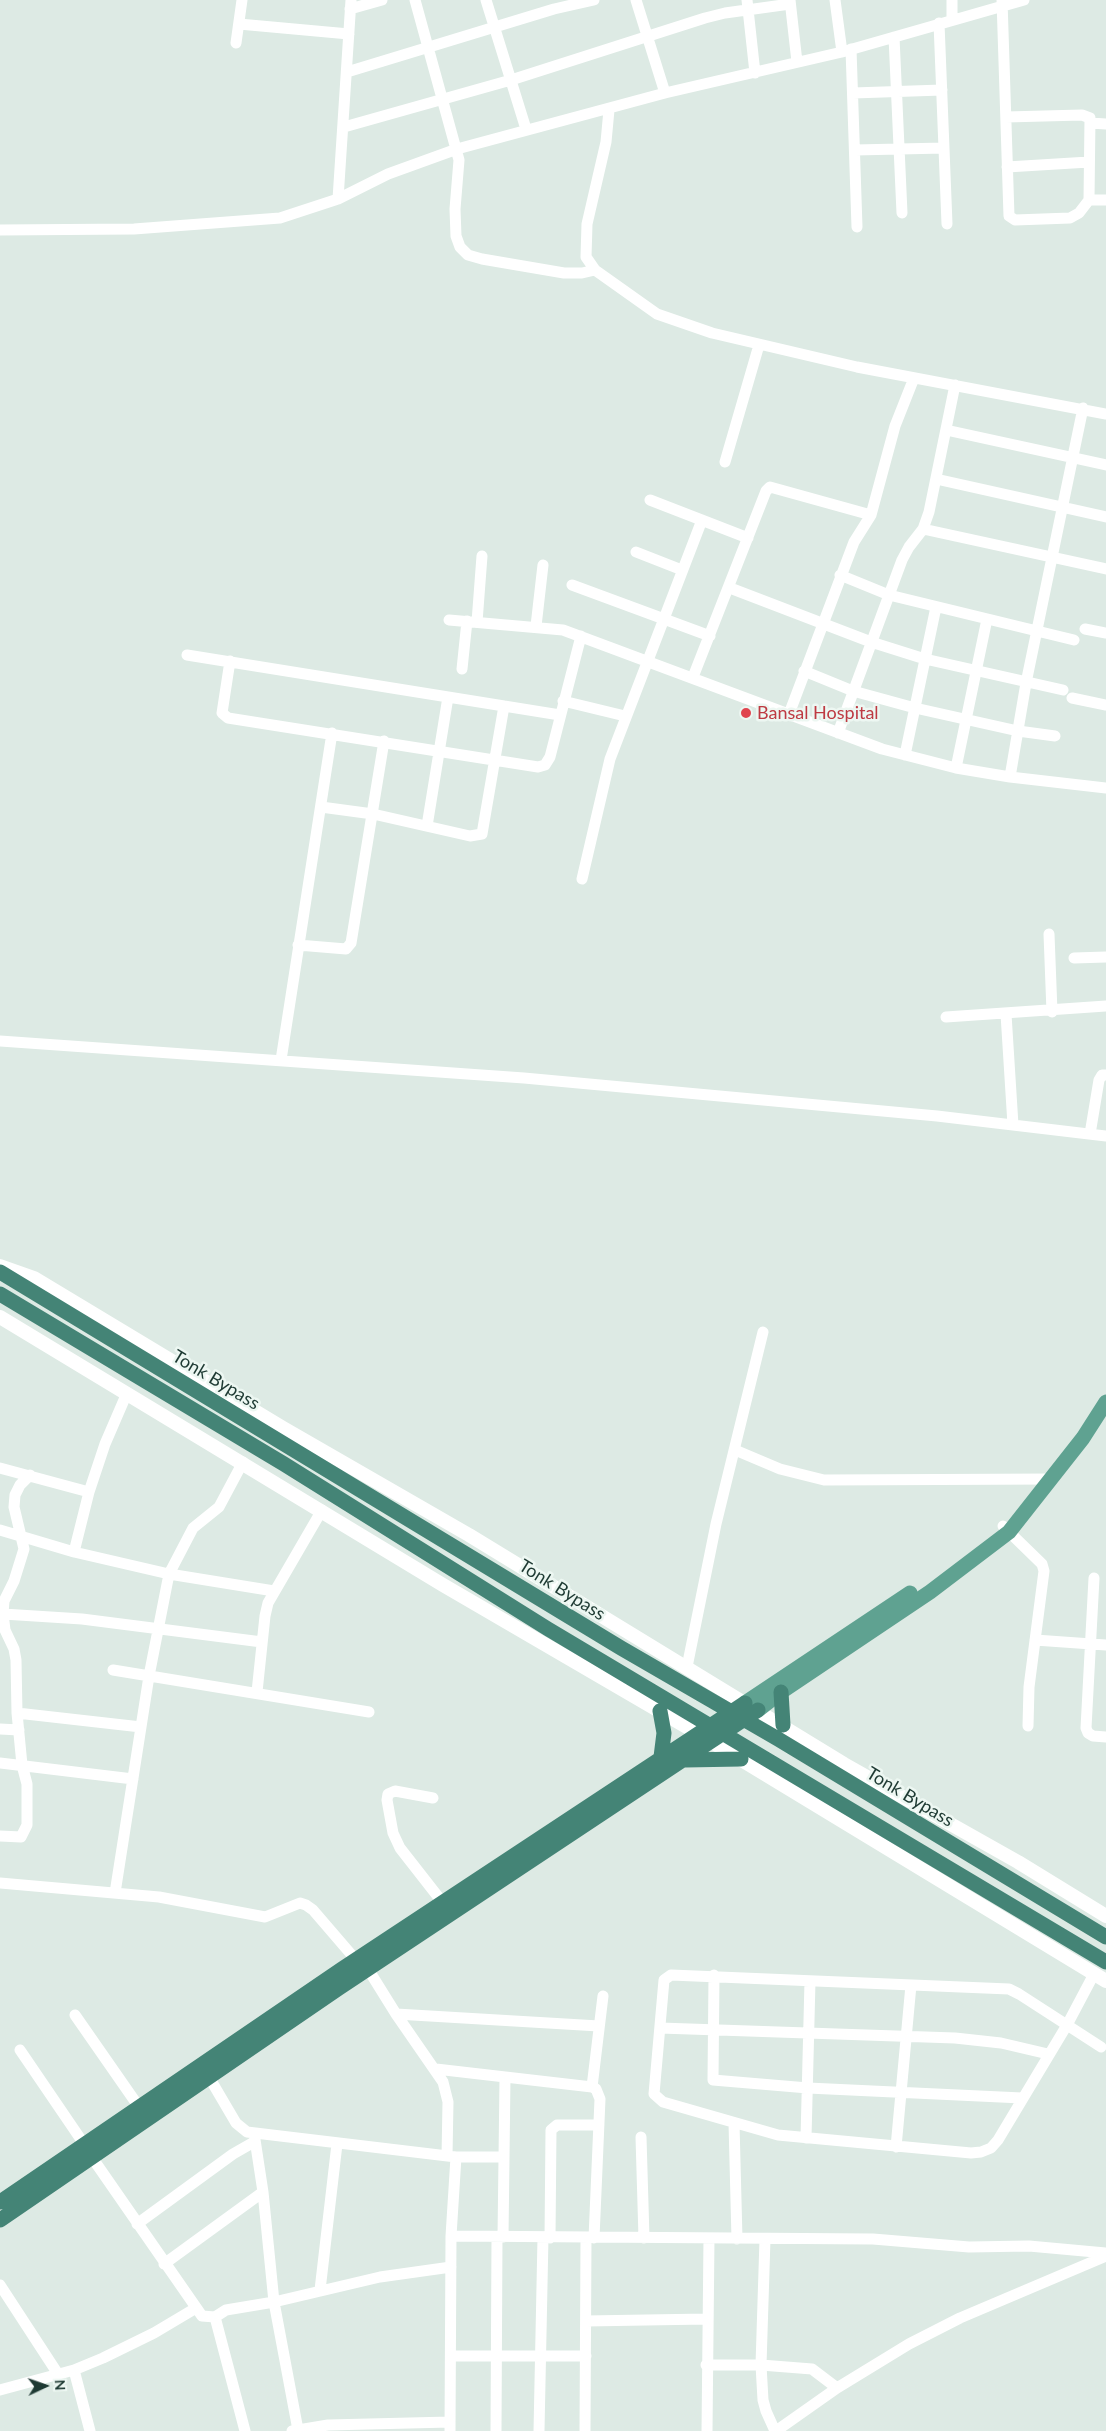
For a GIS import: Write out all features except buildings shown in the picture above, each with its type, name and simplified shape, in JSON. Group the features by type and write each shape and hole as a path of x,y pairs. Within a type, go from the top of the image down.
{"highway":[{"name":"Tonk Bypass","path":"0,1272 696,1692 780,1732 1106,1938"},
{"path":"0,1294 284,1464 548,1629 1106,1962"},
{"path":"780,1692 780,1732"},
{"path":"0,2202 209,2077 443,1903 698,1733 751,1706"},
{"path":"0,2220 139,2107 682,1761 710,1742 751,1706"},
{"path":"660,1711 664,1733 661,1757"},
{"path":"682,1761 740,1759"}],"main road":[{"path":"751,1706 780,1692 930,1592 1006,1529 1024,1512 1053,1478 1106,1402"},
{"path":"751,1706 917,1588 1006,1529"}],"street":[{"path":"236,43 242,0"},
{"path":"338,199 350,5 382,0"},
{"path":"415,0 457,149 459,160 455,209 456,236 460,246 468,254 482,259 564,273 582,273 594,270"},
{"path":"486,0 526,129"},
{"path":"347,72 554,9 594,0"},
{"path":"636,0 665,93"},
{"path":"836,0 847,51 853,93 857,227"},
{"path":"952,0 952,19"},
{"path":"0,230 134,229 280,218 338,199 388,174 457,149 526,129 609,110 665,93 847,51 1002,4 1024,0"},
{"path":"344,126 511,80 748,5 790,2 797,62"},
{"path":"1002,4 1009,216 1011,219 1075,216 1089,200 1091,123 1087,115 1006,117"},
{"path":"748,5 755,73"},
{"path":"939,23 947,224"},
{"path":"239,24 349,34"},
{"path":"894,36 902,213"},
{"path":"853,93 942,90"},
{"path":"609,110 606,142 587,224 586,257 594,270 657,314 712,333 759,345 914,378 1083,408 1106,414"},
{"path":"1091,123 1106,124"},
{"path":"855,150 944,148"},
{"path":"1008,167 1089,162"},
{"path":"1089,200 1106,200"},
{"path":"725,462 759,345"},
{"path":"789,714 840,575 854,542 871,515 895,426 914,378"},
{"path":"838,733 905,554 923,529 936,479 955,385"},
{"path":"1010,777 1026,683 1083,408"},
{"path":"946,430 1106,465"},
{"path":"936,479 1106,517"},
{"path":"694,677 766,491 770,487 871,515"},
{"path":"650,500 748,538"},
{"path":"582,879 610,759 702,520"},
{"path":"923,529 1051,558 1106,568"},
{"path":"636,552 682,570"},
{"path":"462,669 482,556"},
{"path":"536,626 543,565"},
{"path":"840,575 889,595 1074,640"},
{"path":"572,585 710,636"},
{"path":"730,588 821,624 925,659 976,672 1063,690"},
{"path":"905,755 936,607"},
{"path":"449,620 536,626 563,630 694,677 838,733 905,755 956,768 1010,777 1106,788"},
{"path":"956,768 987,620"},
{"path":"1085,629 1106,634"},
{"path":"230,661 222,708 224,716 384,741 495,761 538,766 545,765 550,757 581,636"},
{"path":"188,654 560,715"},
{"path":"804,671 853,691 915,708 1018,731 1056,736"},
{"path":"427,826 448,697"},
{"path":"1072,698 1106,705"},
{"path":"563,701 625,716"},
{"path":"321,807 373,814 470,836 482,834 504,706"},
{"path":"281,1060 332,733"},
{"path":"298,945 341,949 349,947 384,741"},
{"path":"1049,934 1052,1012"},
{"path":"1074,958 1106,957"},
{"path":"946,1017 1052,1012 1106,1006"},
{"path":"1006,1014 1013,1125"},
{"path":"0,1040 524,1078 1013,1125 1106,1136"},
{"path":"1090,1134 1099,1080 1102,1075 1106,1075"},
{"path":"0,1266 34,1278 283,1428 469,1535 751,1706 780,1732 844,1764 1018,1862 1106,1916"},
{"path":"0,1317 243,1462 443,1585 698,1733 1100,1977 1067,2025 1048,2054 998,2140 991,2148 981,2152 778,2135 657,2099 654,2094 654,2087 660,2028 666,1977 671,1975 714,1975 1009,1989 1067,2025 1101,2047"},
{"path":"687,1668 716,1524 763,1332"},
{"path":"74,1552 89,1492 105,1444 126,1393"},
{"path":"735,1450 780,1469 824,1480 1053,1478"},
{"path":"115,1894 149,1676 168,1574 193,1528 219,1507 243,1462"},
{"path":"0,1468 89,1492"},
{"path":"0,1836 16,1838 22,1837 25,1833 28,1795 22,1764 17,1713 16,1660 14,1649 5,1630 3,1614 4,1601 14,1581 24,1549 23,1538 14,1507 15,1495 20,1485 30,1475"},
{"path":"256,1692 265,1616 274,1591 322,1510"},
{"path":"1006,1529 1042,1564 1044,1571 1029,1687 1028,1726"},
{"path":"0,1530 74,1552 168,1574 274,1591"},
{"path":"1094,1578 1092,1644 1086,1728 1088,1733 1093,1736 1106,1737"},
{"path":"3,1614 82,1619 262,1642"},
{"path":"1035,1640 1106,1645"},
{"path":"113,1670 370,1712"},
{"path":"17,1713 141,1727"},
{"path":"0,1729 19,1730"},
{"path":"0,1763 22,1764 132,1779"},
{"path":"433,1798 395,1791 388,1794 387,1800 393,1833 400,1848 443,1903"},
{"path":"0,1883 159,1897 265,1917 300,1903 313,1910 362,1964 436,2069 443,2082 448,2102 451,2157 450,2426 328,2425 295,2430 274,2302 263,2192 254,2138"},
{"path":"714,1975 713,2080 808,2088 1022,2098"},
{"path":"806,2138 810,1981"},
{"path":"896,2146 911,1985"},
{"path":"592,2087 603,1996"},
{"path":"396,2014 599,2026"},
{"path":"75,2015 139,2107"},
{"path":"660,2028 907,2035 991,2041 1048,2054"},
{"path":"20,2050 164,2264 202,2316 215,2317 226,2310 274,2302 320,2290 414,2271 450,2267"},
{"path":"436,2069 592,2087 599,2093 599,2125 590,2238 586,2321 585,2431"},
{"path":"209,2077 236,2123 254,2138 338,2144 451,2157 504,2158"},
{"path":"496,2431 496,2356 504,2158 505,2078"},
{"path":"734,2123 737,2239"},
{"path":"539,2431 551,2130 556,2125 599,2125"},
{"path":"641,2137 644,2238"},
{"path":"137,2224 254,2138"},
{"path":"320,2290 338,2144"},
{"path":"164,2264 263,2192"},
{"path":"451,2236 873,2239 969,2247 1029,2246 1106,2254"},
{"path":"707,2431 706,2365 709,2238"},
{"path":"765,2239 761,2365 764,2400 780,2430 837,2388 909,2344 960,2318 1106,2254"},
{"path":"0,2285 58,2374"},
{"path":"0,2390 74,2370 154,2333 196,2308"},
{"path":"215,2317 245,2431"},
{"path":"586,2321 707,2319"},
{"path":"451,2356 586,2356"},
{"path":"706,2365 761,2365 812,2369 837,2388"},
{"path":"74,2370 90,2431"}],"place":[{"name":"Bansal Hospital","path":"746,713"}]}
